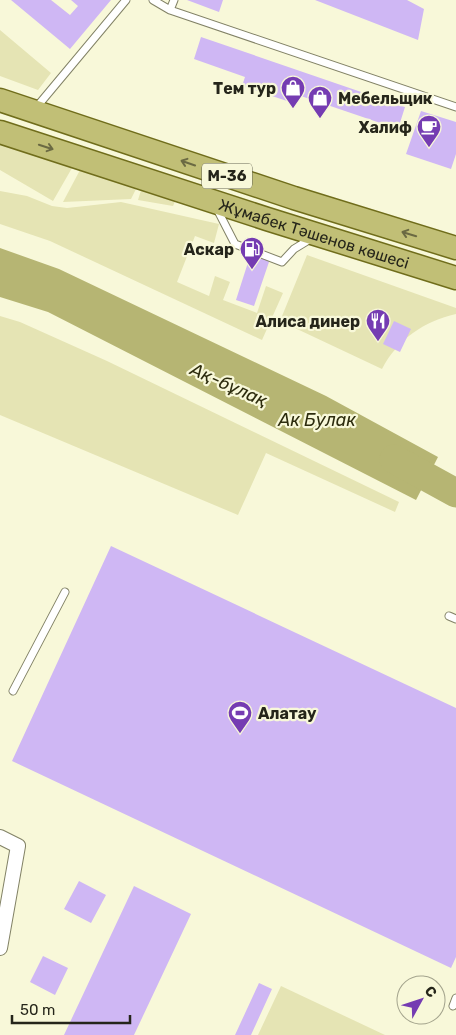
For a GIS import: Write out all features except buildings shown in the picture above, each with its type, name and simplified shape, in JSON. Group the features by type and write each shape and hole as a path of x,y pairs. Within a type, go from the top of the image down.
{"main road":[{"name":"Жұмабек Тәшенов көшесі","path":"0,100 294,198 456,248"},
{"name":"Жұмабек Тәшенов көшесі","path":"0,132 316,235 456,278"}],"street":[{"path":"0,837 18,846 0,948"}],"lane":[{"path":"34,111 126,0"},
{"path":"153,0 170,10 456,107"},
{"path":"170,10 174,0"},
{"path":"213,202 235,244 282,262 294,249 316,235"},
{"path":"13,691 65,592"},
{"path":"453,1006 456,998"}],"green space":[{"path":"0,30 51,73 38,90 0,76"},
{"path":"0,141 72,168 53,201 0,170"},
{"path":"80,170 138,185 131,199 63,202"},
{"path":"142,187 177,197 173,206 138,200"},
{"path":"0,191 27,196 52,206 67,208 121,202 219,224 214,243 195,236 177,282 209,296 215,276 230,282 223,300 257,313 266,286 283,293 262,340 50,241 0,224"},
{"path":"307,255 456,308 456,314 433,321 413,333 395,349 382,369 280,321"},
{"path":"0,316 20,322 107,361 399,502 395,512 266,453 238,515 0,415"},
{"path":"281,986 385,1035 258,1035"}],"water":[{"name":"Ак Булак","path":"0,248 59,269 326,396 438,457 416,500 48,312 0,297"}],"waterway":[{"name":"Ақ-бұлақ","path":"394,459 456,493"}],"place":[{"name":"Тем тур","path":"293,109"},
{"name":"Мебельщик","path":"320,119"},
{"name":"Халиф","path":"429,148"},
{"name":"Аскар","path":"252,270"},
{"name":"Алиса динер","path":"378,342"},
{"name":"Алатау","path":"240,734"}]}
